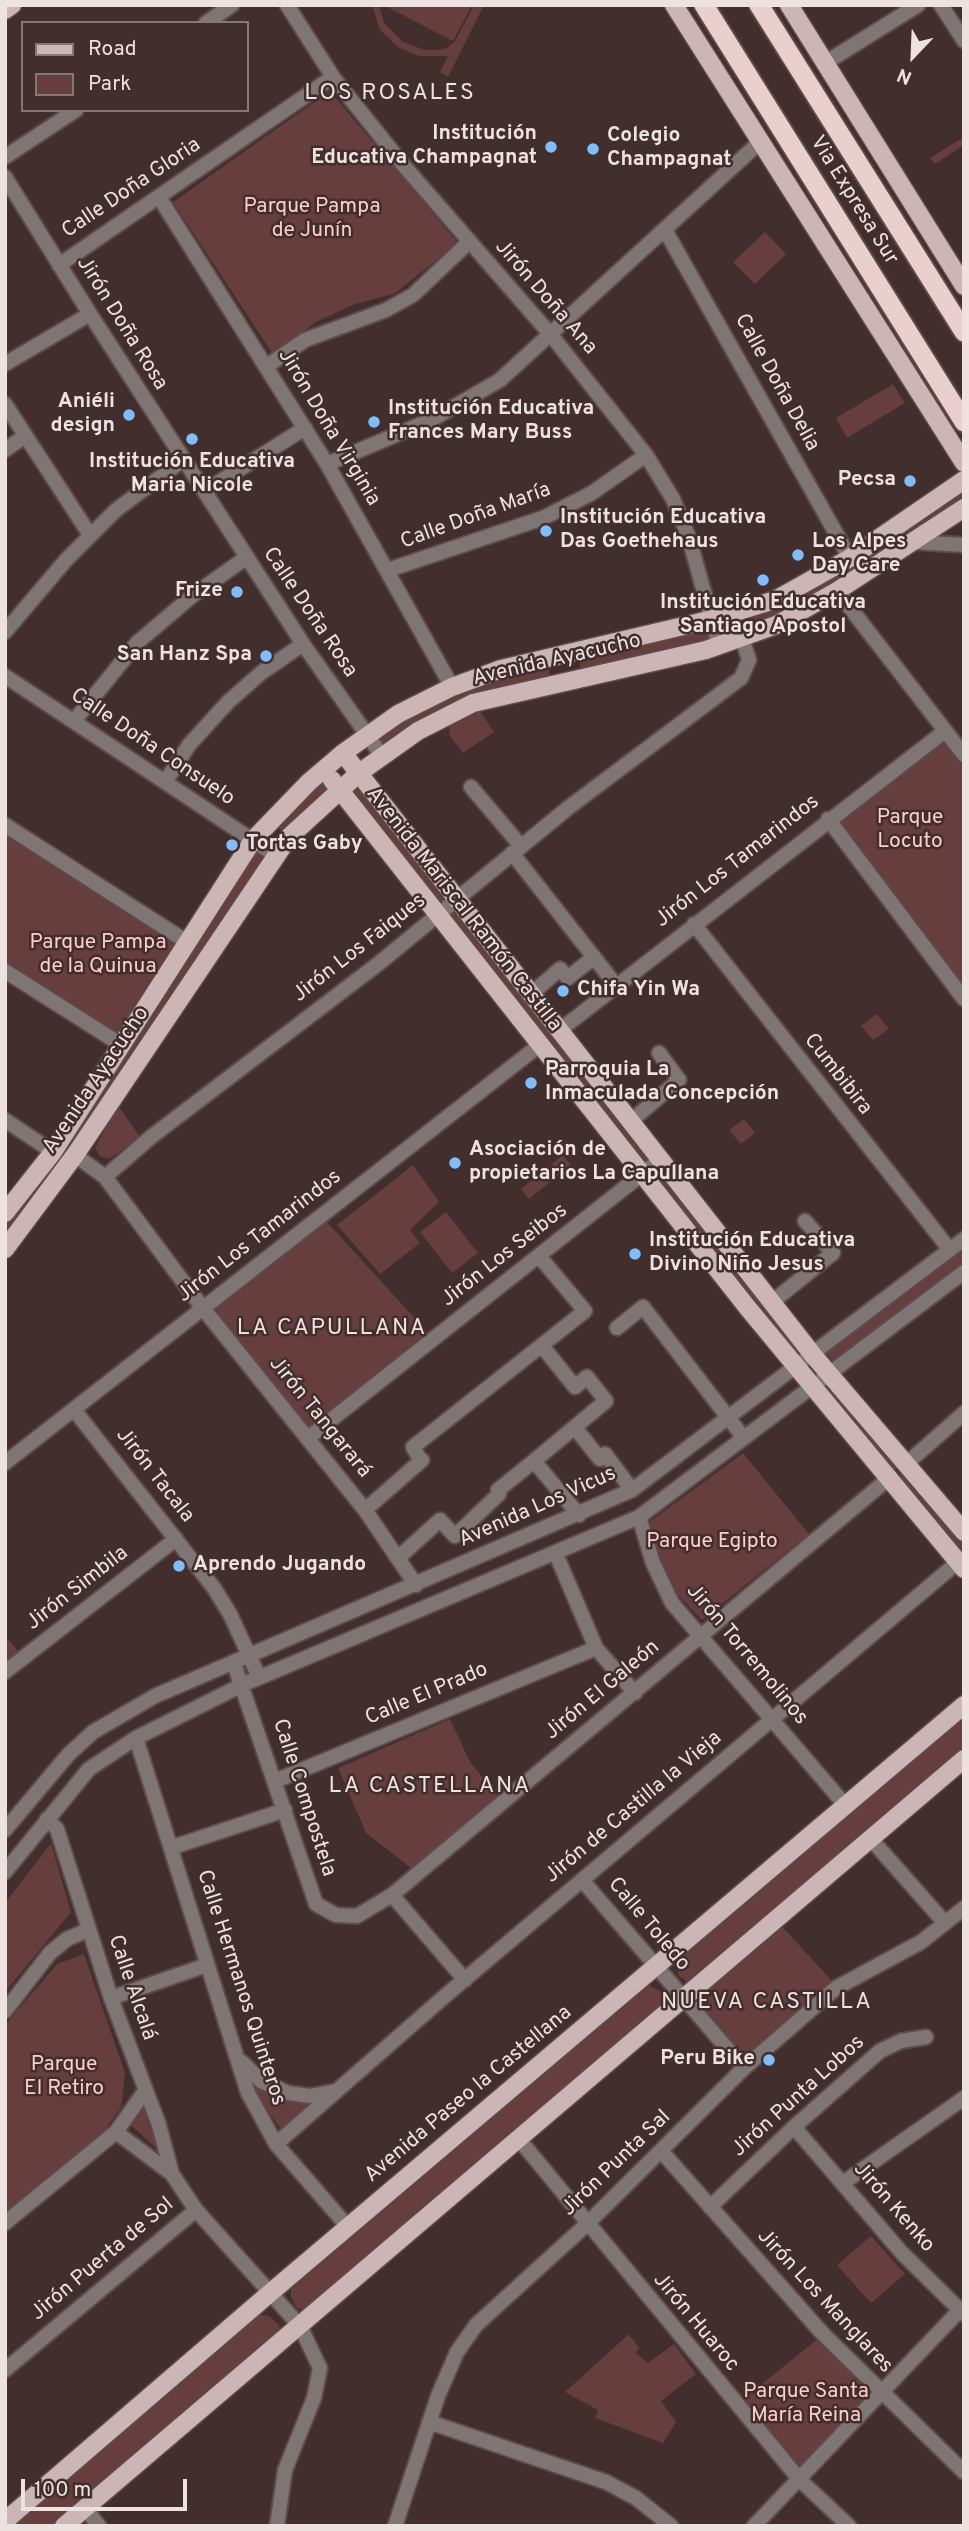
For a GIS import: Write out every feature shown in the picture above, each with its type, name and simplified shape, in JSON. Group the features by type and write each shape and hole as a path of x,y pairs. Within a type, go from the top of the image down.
{"highway":[{"name":"Via Expresa Sur","path":"704,5 964,422"},
{"name":"Via Expresa Sur","path":"759,5 964,332"}],"main road":[{"path":"5,10 12,5"},
{"path":"674,5 964,463"},
{"path":"789,5 964,286"},
{"path":"913,542 902,538 901,528 946,498 958,483"},
{"name":"Avenida Ayacucho","path":"5,1213 53,1152 253,840 323,769 343,753 398,714 452,687 501,669 713,619 775,600 850,558 958,483"},
{"name":"Avenida Ayacucho","path":"5,1249 75,1155 275,855 289,837 359,773 418,731 473,704 719,646 776,625 894,555 964,508"},
{"path":"881,537 893,542 894,555"},
{"path":"572,652 581,678"},
{"path":"549,658 556,683"},
{"name":"Avenida Mariscal Ramón Castilla","path":"343,753 813,1355 964,1532"},
{"name":"Avenida Mariscal Ramón Castilla","path":"323,769 796,1368 961,1565"},
{"path":"270,821 289,837"},
{"name":"Avenida Paseo la Castellana","path":"5,2521 270,2292 964,1705"},
{"path":"64,2526 964,1759"}],"street":[{"path":"209,21 233,5"},
{"name":"Jirón Doña Ana","path":"287,5 333,77 469,242 551,335 646,455 673,499 689,538 719,646"},
{"path":"825,63 918,5"},
{"path":"941,5 964,41"},
{"name":"Calle Doña Gloria","path":"58,265 333,77"},
{"path":"5,158 73,112"},
{"path":"327,464 466,402 507,374 761,141"},
{"name":"Jirón Doña Rosa","path":"5,177 58,265 205,491"},
{"name":"Jirón Doña Virginia","path":"159,197 327,464 452,687"},
{"name":"Calle Doña Delia","path":"665,230 850,558"},
{"path":"267,366 305,340 386,310 412,295 469,242"},
{"path":"5,364 90,314"},
{"path":"5,404 90,536"},
{"path":"205,491 304,428"},
{"path":"5,450 25,436"},
{"name":"Calle Doña María","path":"388,570 543,518 601,487 646,455"},
{"path":"5,632 90,536 130,499 183,460"},
{"name":"Calle Doña Rosa","path":"205,491 303,644 382,756"},
{"path":"913,542 964,545"},
{"path":"74,721 138,642 192,596 247,557"},
{"path":"836,591 964,755"},
{"name":"Jirón Los Faiques","path":"105,1177 151,1137 378,964 516,850 741,678 749,660 742,638"},
{"path":"165,782 189,745 228,702 303,644"},
{"name":"Calle Doña Consuelo","path":"5,676 275,855"},
{"name":"Jirón Los Tamarindos","path":"560,1030 694,923 945,731"},
{"path":"471,787 615,985"},
{"path":"828,819 964,999"},
{"path":"5,825 187,942"},
{"name":"Cumbibira","path":"694,923 950,1250"},
{"path":"531,994 561,969 568,978 594,957"},
{"path":"5,971 120,1044"},
{"name":"Jirón Los Tamarindos","path":"5,1463 75,1411 202,1307 541,1044"},
{"path":"631,1121 679,1080 659,1053"},
{"path":"5,1120 53,1152"},
{"name":"Jirón Tangarará","path":"75,1155 105,1177 202,1307 365,1510 415,1585"},
{"name":"Jirón Los Seibos","path":"308,1438 662,1159"},
{"path":"772,1302 834,1253 805,1221"},
{"name":"Avenida Los Vicus","path":"5,1830 50,1773 93,1732 155,1696 632,1490 964,1239"},
{"path":"365,1510 421,1461 413,1447 585,1311 539,1256"},
{"path":"5,1872 89,1769 136,1738 259,1677 639,1517 964,1272"},
{"path":"617,1328 643,1307 744,1438"},
{"path":"398,1558 440,1520 454,1536 498,1492 606,1401 587,1377 575,1387 542,1346"},
{"name":"Jirón Tacala","path":"75,1411 176,1539 230,1614 259,1677"},
{"path":"905,1465 964,1413"},
{"path":"575,1428 600,1458 605,1454 632,1490"},
{"path":"534,1461 579,1515"},
{"name":"Jirón El Galeón","path":"336,1915 357,1916 392,1895 888,1479"},
{"name":"Jirón Torremolinos","path":"639,1517 661,1582 672,1603 846,1806"},
{"name":"Jirón Simbila","path":"5,1672 176,1539"},
{"path":"556,1554 596,1648 635,1693"},
{"name":"Jirón de Castilla la Vieja","path":"276,2144 464,1980 771,1720 961,1565"},
{"name":"Calle El Prado","path":"275,1781 596,1648"},
{"path":"234,1664 244,1684"},
{"name":"Calle Compostela","path":"244,1684 316,1904 336,1915"},
{"name":"Calle Hermanos Quinteros","path":"136,1738 173,1847 248,2093 276,2144 348,2227"},
{"path":"173,1847 285,1810"},
{"name":"Calle Alcalá","path":"47,1819 57,1829 111,1998 159,2125 172,2174 196,2210 300,2326 320,2368 319,2384 285,2470 277,2526"},
{"path":"870,1838 945,1923"},
{"name":"Calle Toledo","path":"582,1880 744,2068"},
{"path":"392,1895 464,1980"},
{"name":"Jirón Punta Sal","path":"395,2526 429,2422 457,2352 476,2325 587,2224 744,2068 836,1988 921,1942 964,1908"},
{"path":"5,2011 50,1953 68,1939 88,1930"},
{"path":"111,1998 207,1965"},
{"name":"Jirón Punta Lobos","path":"710,2207 794,2127 880,2051 901,2041 926,2037"},
{"path":"239,2058 261,2081 288,2093 317,2095 339,2090"},
{"path":"5,2223 116,2132 145,2091"},
{"path":"843,2183 964,2098"},
{"name":"Jirón Kenko","path":"794,2127 902,2253 962,2312"},
{"name":"Calle Alcalá","path":"116,2132 172,2174"},
{"name":"Jirón Huaroc","path":"518,2138 800,2480 849,2526"},
{"name":"Jirón Los Manglares","path":"662,2152 753,2258 881,2395 964,2472"},
{"name":"Jirón Puerta de Sol","path":"5,2370 196,2210"},
{"path":"754,2526 962,2312"},
{"path":"429,2422 606,2482 636,2498 671,2526"},
{"path":"85,2508 99,2526"}],"green space":[{"path":"372,5 379,5 384,23 403,42 425,50 436,50 447,48 455,41 474,5 484,5 448,77 440,72 448,56 418,56 398,47 380,30"},
{"path":"383,5 472,5 453,41"},
{"name":"Parque Pampa de Junín","path":"330,91 458,243 394,294 355,304 316,322 274,356 173,202"},
{"path":"964,137 964,145 935,164 930,158"},
{"path":"765,232 786,254 755,284 733,262"},
{"path":"893,384 905,403 847,438 836,418"},
{"path":"964,485 964,503 911,537 905,530"},
{"path":"879,543 886,553 803,606 717,641 722,631 716,623"},
{"path":"707,626 714,635 707,644 583,676 577,654"},
{"path":"546,661 551,678 513,684 475,697 384,749 374,735 453,689"},
{"path":"478,708 494,732 463,753 450,736 448,722"},
{"name":"Parque Locuto","path":"944,736 964,762 964,992 835,822"},
{"path":"324,770 340,790 290,837 270,821"},
{"path":"359,778 454,897 438,909 343,790"},
{"name":"Parque Pampa de la Quinua","path":"5,834 176,941 117,1033 5,962"},
{"path":"254,843 270,856 5,1245 5,1217"},
{"path":"456,902 657,1159 645,1169 442,915"},
{"path":"877,1014 889,1029 873,1040 861,1026"},
{"path":"118,1105 140,1137 109,1159 100,1156 95,1148"},
{"path":"744,1119 755,1133 741,1144 729,1130"},
{"path":"563,1155 571,1165 529,1199 521,1189"},
{"path":"413,1165 439,1202 410,1230 420,1243 380,1274 337,1225"},
{"path":"662,1166 808,1353 796,1362 649,1175"},
{"path":"446,1212 478,1253 452,1273 420,1232"},
{"path":"327,1222 431,1336 310,1432 210,1309"},
{"path":"964,1247 964,1265 834,1363 825,1352"},
{"path":"829,1383 899,1465 892,1472 821,1390"},
{"name":"Parque Egipto","path":"743,1453 809,1534 702,1620 666,1583 648,1523"},
{"path":"903,1472 964,1543 964,1557 897,1478"},
{"path":"5,1635 21,1655 5,1666"},
{"path":"964,1714 964,1753 694,1982 687,1982 679,1976 677,1968 680,1959"},
{"path":"450,1719 470,1762 497,1795 411,1868 366,1833 338,1768"},
{"path":"51,1843 71,1912 5,1992 5,1903"},
{"path":"778,1922 832,1981 747,2057 693,1999"},
{"name":"Parque El Retiro","path":"84,1954 125,2073 121,2108 106,2128 107,2139 5,2217 5,2025 57,1964"},
{"path":"649,1985 666,1994 664,2007 308,2311 297,2308 291,2297 291,2289"},
{"path":"256,2087 274,2094 310,2101 310,2105 281,2129 254,2092"},
{"path":"143,2107 158,2150 131,2125"},
{"path":"871,2236 905,2274 871,2303 837,2265"},
{"path":"260,2315 269,2316 279,2325 280,2335 56,2526 11,2526"},
{"path":"629,2334 639,2348 636,2353 648,2363 674,2344 696,2374 661,2401 676,2422 663,2443 595,2418 598,2410 565,2392"},
{"name":"Parque Santa María Reina","path":"820,2337 876,2395 802,2470 741,2401"}],"place":[{"name":"Institución Educativa Champagnat","path":"551,147"},
{"name":"Colegio Champagnat","path":"593,149"},
{"name":"Aniéli design","path":"129,415"},
{"name":"Institución Educativa Frances Mary Buss","path":"374,422"},
{"name":"Institución Educativa Maria Nicole","path":"192,439"},
{"name":"Pecsa","path":"910,481"},
{"name":"Institución Educativa Das Goethehaus","path":"546,531"},
{"name":"Los Alpes Day Care","path":"798,555"},
{"name":"Institución Educativa Santiago Apostol","path":"763,580"},
{"name":"Frize","path":"237,592"},
{"name":"San Hanz Spa","path":"266,656"},
{"name":"Tortas Gaby","path":"232,845"},
{"name":"Chifa Yin Wa","path":"563,991"},
{"name":"Parroquia La Inmaculada Concepción","path":"531,1083"},
{"name":"Asociación de propietarios La Capullana","path":"455,1163"},
{"name":"Institución Educativa Divino Niño Jesus","path":"635,1254"},
{"name":"Aprendo Jugando","path":"179,1566"},
{"name":"Peru Bike","path":"769,2060"}],"district":[{"name":"LOS ROSALES","path":"390,94"},
{"name":"LA CAPULLANA","path":"332,1329"},
{"name":"LA CASTELLANA","path":"430,1787"},
{"name":"NUEVA CASTILLA","path":"767,2003"}]}
